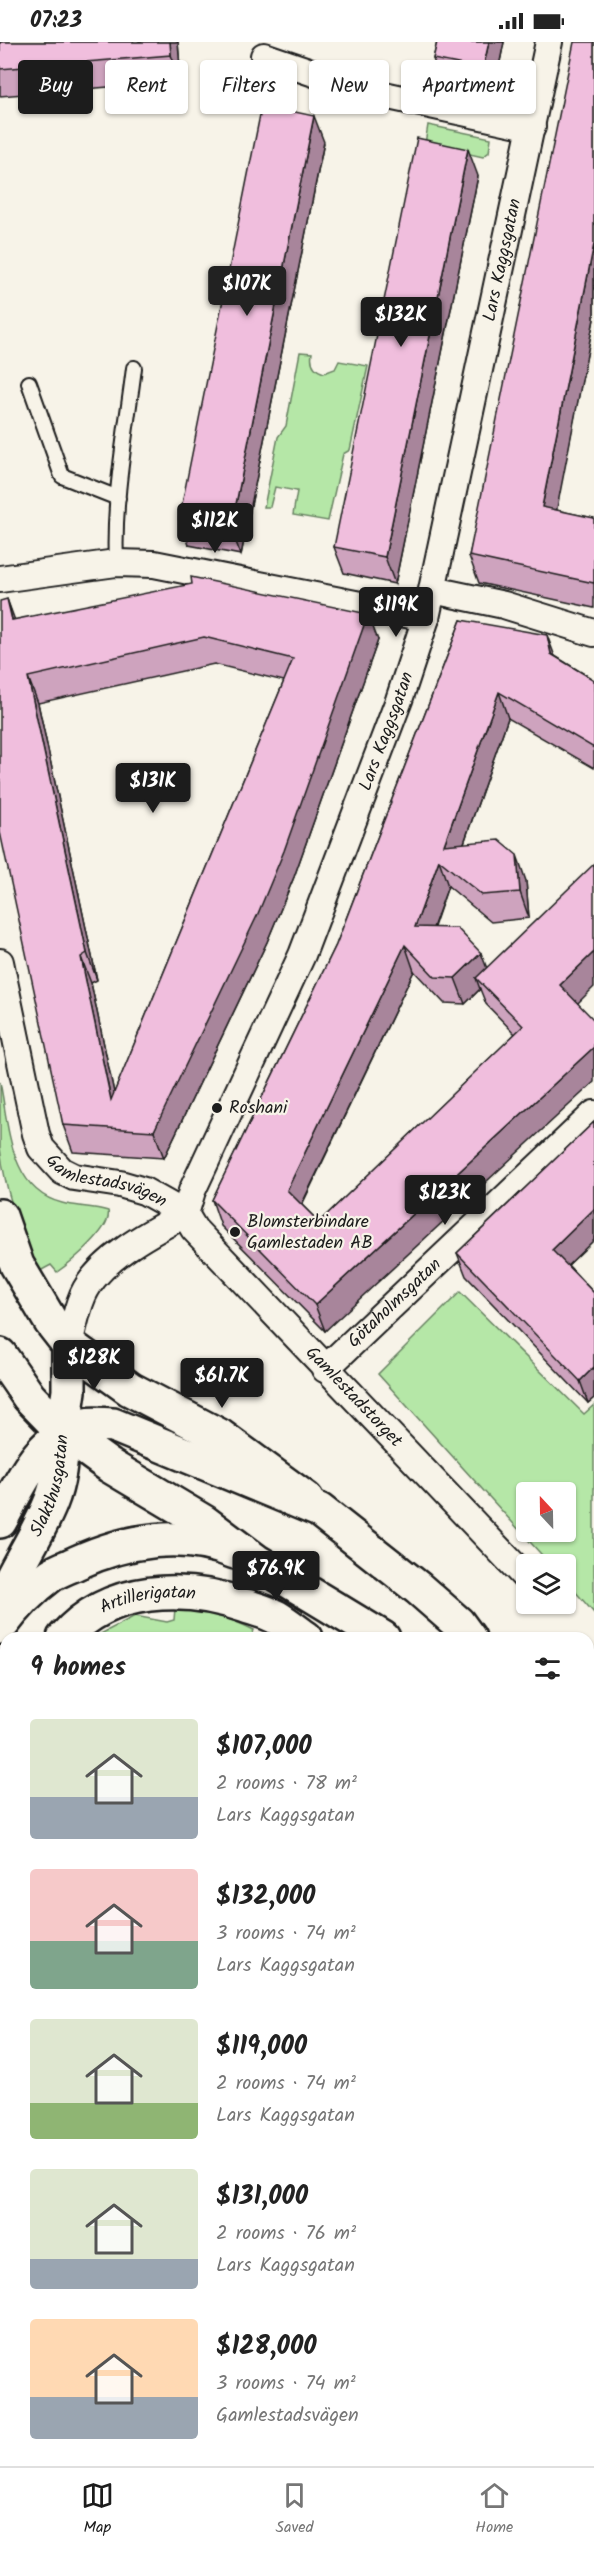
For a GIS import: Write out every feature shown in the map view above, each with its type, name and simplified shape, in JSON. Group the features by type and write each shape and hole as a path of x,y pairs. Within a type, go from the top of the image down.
{"main road":[{"path":"0,1216 18,1265 38,1301 69,1345 130,1389 220,1436 319,1510 464,1630"},
{"path":"63,1432 69,1391 69,1345"},
{"path":"0,1355 29,1397 63,1432 110,1466 204,1522 256,1561 373,1632"},
{"path":"63,1432 87,1424 113,1425 319,1510"},
{"name":"Slakthusgatan","path":"0,1521 37,1456 63,1432"},
{"name":"Slakthusgatan","path":"0,1603 13,1572 52,1501 59,1471 63,1432"},
{"path":"0,1627 13,1610 52,1574 105,1550 154,1539 191,1541 225,1548 256,1561"},
{"name":"Artillerigatan","path":"69,1632 76,1624 99,1609 134,1597 164,1591 199,1593 229,1600 275,1616 298,1632"},
{"path":"322,1600 346,1632"}],"street":[{"name":"Lars Kaggsgatan","path":"185,1214 192,1191 302,955 399,700 426,618 549,42"},
{"path":"264,56 369,92 532,127"},
{"path":"0,579 116,563 154,564 426,618"},
{"path":"433,590 504,605 594,633"},
{"name":"Gamlestadsvägen","path":"0,962 32,1118 41,1148 62,1171 74,1177 120,1184 144,1191 185,1214"},
{"name":"Götaholmsgatan","path":"325,1369 594,1114"},
{"path":"69,1345 84,1293 107,1264 151,1232 185,1214"},
{"name":"Gamlestadstorget","path":"185,1214 194,1229 325,1369 516,1568"}],"lane":[{"path":"116,563 115,534 118,498 134,368"},
{"path":"29,383 62,476 118,498"}],"green space":[{"path":"428,125 491,138 489,152 483,157 425,144"},
{"path":"300,352 312,353 314,366 324,373 335,369 339,361 368,366 350,450 343,454 328,521 293,515 297,491 275,487 270,507 264,507 278,437 286,426"},
{"path":"0,1082 15,1154 21,1171 31,1185 44,1196 62,1203 108,1211 108,1218 97,1235 57,1272 51,1265 40,1271 20,1227 10,1196 0,1148"},
{"path":"460,1292 584,1414 594,1405 594,1613 576,1592 576,1554 541,1554 530,1542 576,1542 576,1482 516,1482 516,1526 378,1374"},
{"path":"175,1608 196,1610 235,1621 254,1630 253,1632 104,1632 135,1616 167,1622 174,1620"}],"building":[{"path":"0,42 170,42 171,55 93,61 18,60 18,68 0,69"},
{"path":"437,42 489,42 485,60 433,59"},
{"path":"574,42 594,42 594,244 542,507 594,518 594,583 469,556"},
{"path":"297,112 314,116 231,529 179,519 260,114"},
{"path":"417,138 468,149 385,557 334,547"},
{"path":"191,577 368,614 284,851 257,916 154,1131 63,1125 0,832 0,601 7,599 12,620 192,584","holes":["204,637 293,659 111,1100 81,957 87,953 28,677"]},
{"path":"461,620 547,635 551,654 594,680 594,748 499,692 444,845 499,840 517,855 520,892 482,895 439,860 415,927 457,928 481,953 455,978 435,977 405,945 287,1190 319,1222 523,1026 476,978 594,864 594,952 560,985 594,1020 594,1047 315,1305 212,1200 336,945"},
{"path":"594,1122 594,1209 552,1250 594,1293 594,1367 580,1381 457,1253"}],"place":[{"name":"Roshani","path":"217,1108"},
{"name":"Blomsterbindare Gamlestaden AB","path":"235,1232"}]}
